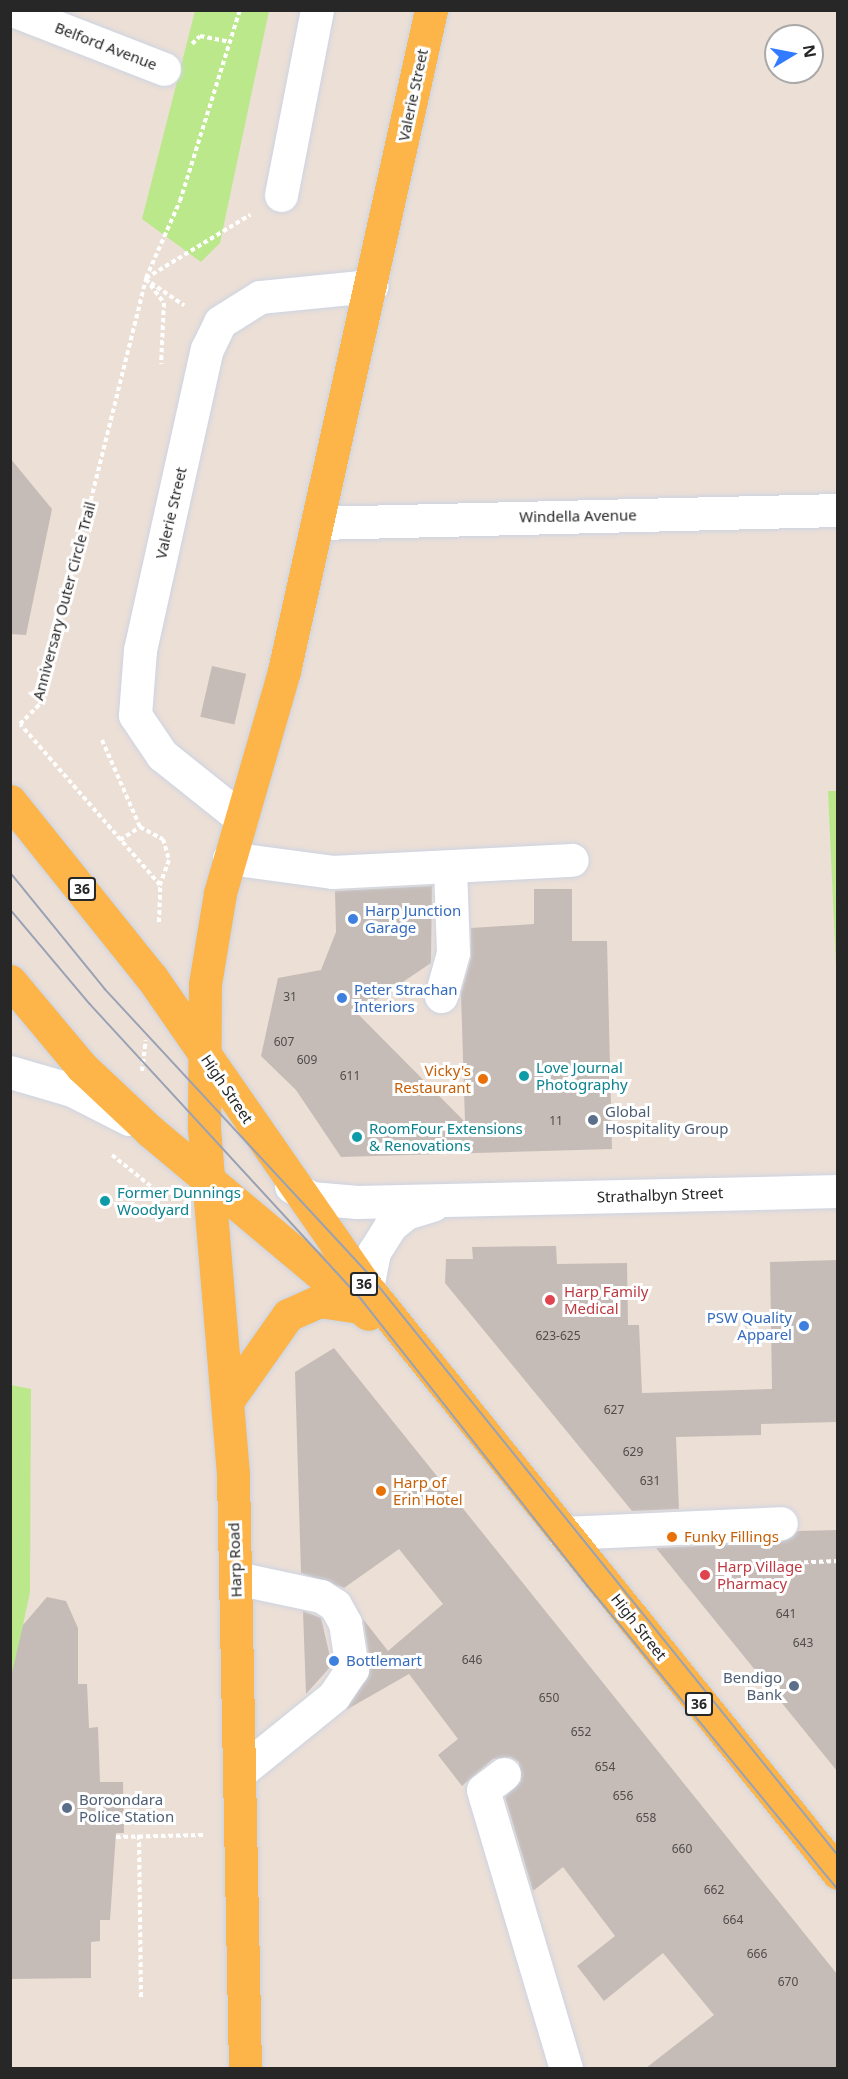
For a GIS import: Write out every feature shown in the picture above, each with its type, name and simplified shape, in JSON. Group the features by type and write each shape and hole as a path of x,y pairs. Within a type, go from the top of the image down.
{"main road":[{"name":"Valerie Street","path":"203,1053 211,931 229,858 272,721 431,10"},
{"name":"High Street","path":"10,801 152,978 363,1297"},
{"name":"High Street","path":"10,981 82,1067 149,1130 208,1179 363,1297 442,1379 837,1873"},
{"name":"Harp Road","path":"203,1053 208,1179 228,1400 236,1578 245,2068"},
{"path":"228,1400 288,1315 319,1301 363,1297"}],"street":[{"name":"Belford Avenue","path":"13,10 164,69"},
{"path":"281,195 317,10"},
{"path":"220,322 260,297 371,286"},
{"name":"Valerie Street","path":"220,322 207,349 140,650 134,707 146,738 241,818"},
{"name":"Windella Avenue","path":"318,523 837,510"},
{"path":"229,858 332,872 450,868 572,860"},
{"path":"441,996 453,953 450,868"},
{"name":"High Street","path":"10,1072 89,1096 149,1130"},
{"name":"Strathalbyn Street","path":"291,1186 311,1198 339,1202 483,1201 837,1191"},
{"name":"Strathalbyn Street","path":"363,1297 374,1252 406,1214 483,1201"},
{"path":"564,1533 781,1523"},
{"path":"236,1578 321,1596 335,1605 345,1623 352,1670 334,1696 240,1772"},
{"path":"504,1774 483,1790 566,2068"}],"path":[{"name":"Anniversary Outer Circle Trail","path":"160,885 20,724 40,704 146,278 180,201 240,10"},
{"path":"220,322 176,302 146,278 281,195"},
{"path":"107,1152 160,1194 141,1082 160,885 169,860 163,839 140,827 120,840"},
{"path":"116,1837 240,1834"},
{"path":"139,1835 141,1999"}],"green space":[{"path":"195,11 269,11 220,243 201,262 142,219"},
{"path":"828,791 838,791 837,989"},
{"path":"11,1385 31,1389 30,1592 11,1681"}],"building":[{"path":"10,458 52,509 26,635 10,634"},
{"path":"212,666 246,674 234,725 200,717"},
{"path":"432,886 431,963 357,1013 465,1122 461,994 471,958 471,928 534,924 534,889 572,889 572,941 607,941 612,1149 341,1157 296,1090 261,1056 278,978 321,970 336,932 335,891"},
{"path":"556,1246 557,1264 627,1263 628,1325 639,1325 642,1393 772,1389 770,1262 837,1260 837,1422 761,1424 761,1435 676,1437 679,1509 632,1511 445,1283 446,1259 473,1259 472,1247"},
{"path":"334,1348 837,1974 837,2068 646,2068 714,2015 663,1953 604,2001 577,1966 615,1936 563,1867 533,1891 505,1797 521,1781 519,1762 511,1757 493,1759 462,1786 438,1755 458,1739 409,1674 346,1710 371,1667 363,1619 388,1651 443,1604 399,1549 344,1588 301,1573 295,1372"},
{"path":"837,1530 837,1771 656,1548 782,1542 798,1531"},
{"name":"Boroondara Police Station","path":"47,1597 66,1601 78,1628 78,1684 87,1684 89,1728 98,1727 100,1782 123,1782 124,1833 116,1833 110,1920 100,1920 100,1941 91,1942 91,1978 10,1979 10,1681 23,1625"},
{"path":"303,1611 321,1618 332,1665 306,1694"}],"tram line":[{"path":"10,872 105,989 369,1274 838,1855"},
{"path":"10,909 90,1004 362,1300 588,1586 838,1889"}],"place":[{"name":"Harp Junction Garage","path":"353,919"},
{"name":"Peter Strachan Interiors","path":"342,998"},
{"name":"Love Journal Photography","path":"524,1076"},
{"name":"Vicky's Restaurant","path":"483,1079"},
{"name":"Global Hospitality Group","path":"593,1120"},
{"name":"RoomFour Extensions & Renovations","path":"357,1137"},
{"name":"Former Dunnings Woodyard","path":"105,1201"},
{"name":"Harp Family Medical","path":"550,1300"},
{"name":"PSW Quality Apparel","path":"804,1326"},
{"name":"Harp of Erin Hotel","path":"381,1491"},
{"name":"Funky Fillings","path":"672,1537"},
{"name":"Harp Village Pharmacy","path":"705,1575"},
{"name":"Bottlemart","path":"334,1661"},
{"name":"Bendigo Bank","path":"794,1686"},
{"name":"Boroondara Police Station","path":"67,1808"}]}
